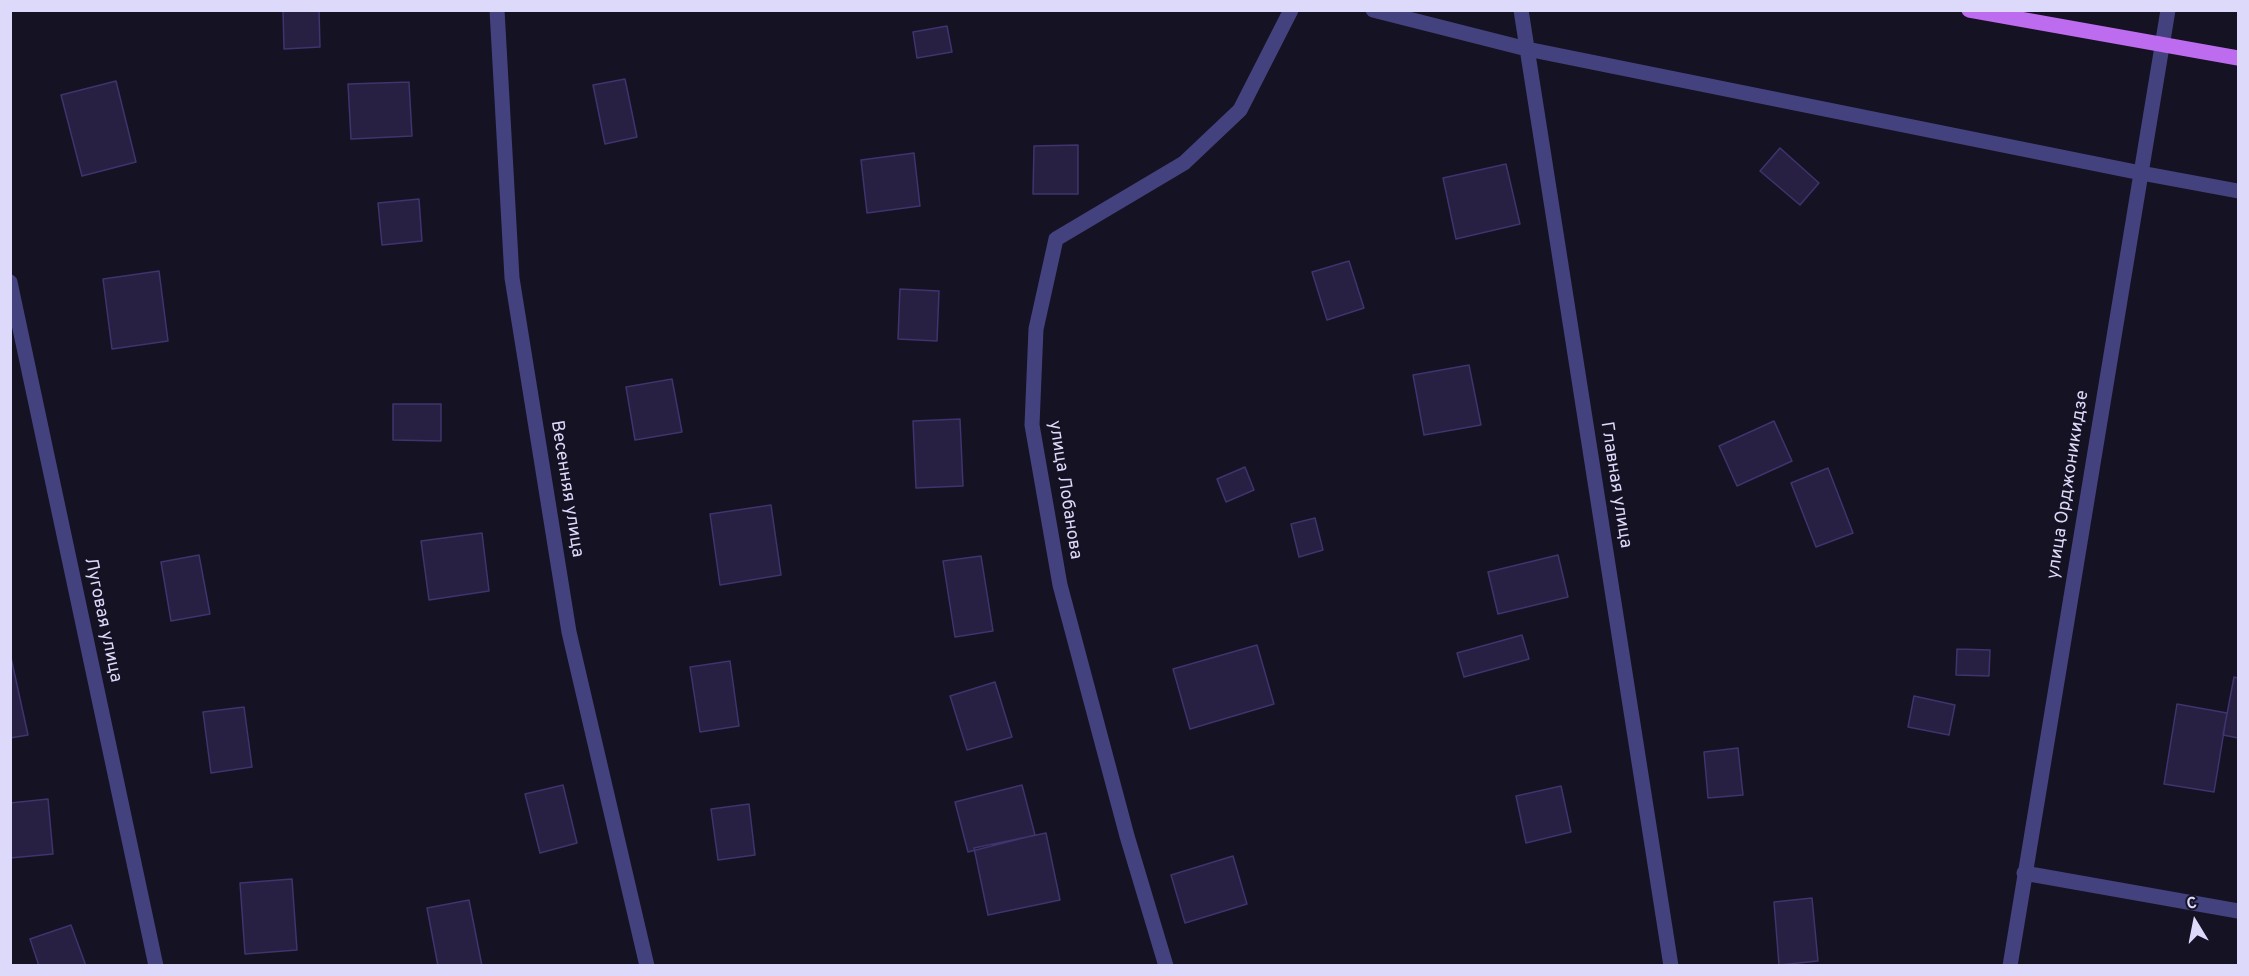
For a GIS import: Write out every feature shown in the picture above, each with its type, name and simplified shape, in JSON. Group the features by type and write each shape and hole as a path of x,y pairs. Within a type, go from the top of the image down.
{"main road":[{"path":"1969,10 2238,58"}],"street":[{"name":"Весенняя улица","path":"497,10 514,290 569,632 647,966"},
{"name":"улица Лобанова","path":"1166,966 1127,836 1060,585 1032,425 1036,329 1056,239 1184,163 1240,110 1291,10"},
{"path":"1373,10 1527,49 2238,191"},
{"name":"Главная улица","path":"1521,10 1671,966"},
{"name":"улица Орджоникидзе","path":"2010,966 2168,10"},
{"name":"Луговая улица","path":"10,282 156,966"},
{"path":"2024,873 2238,911"}],"building":[{"path":"283,10 319,10 320,47 284,49"},
{"path":"947,26 952,52 917,58 913,32"},
{"path":"625,79 637,137 605,144 593,85"},
{"path":"116,81 136,162 82,176 61,95"},
{"path":"409,82 412,136 351,139 348,84"},
{"path":"1078,145 1078,194 1033,194 1034,146"},
{"path":"1780,148 1819,183 1800,205 1760,171"},
{"path":"914,153 920,206 867,213 861,160"},
{"path":"1506,164 1520,224 1456,239 1443,178"},
{"path":"419,199 422,241 382,245 378,203"},
{"path":"1349,261 1364,308 1327,320 1312,272"},
{"path":"159,271 168,341 112,349 103,279"},
{"path":"900,289 939,291 937,341 898,339"},
{"path":"1469,365 1481,425 1424,435 1413,375"},
{"path":"672,379 682,432 635,440 626,387"},
{"path":"393,404 441,404 441,441 393,440"},
{"path":"960,419 963,486 916,488 913,421"},
{"path":"1774,421 1792,461 1737,486 1719,446"},
{"path":"1245,467 1254,490 1226,502 1217,479"},
{"path":"1828,468 1853,533 1816,547 1791,483"},
{"path":"771,505 781,575 720,585 710,514"},
{"path":"1315,518 1323,550 1299,557 1291,524"},
{"path":"482,533 489,591 429,600 421,541"},
{"path":"199,555 210,614 171,621 161,562"},
{"path":"1558,555 1568,597 1498,614 1488,572"},
{"path":"981,556 993,631 955,637 943,561"},
{"path":"1522,635 1529,659 1464,677 1457,653"},
{"path":"1257,645 1274,704 1190,729 1173,669"},
{"path":"1957,649 1990,650 1989,676 1956,675"},
{"path":"10,653 28,735 10,738"},
{"path":"730,661 739,726 700,732 690,667"},
{"path":"2234,677 2238,678 2238,738 2223,735"},
{"path":"995,682 1012,737 967,750 950,696"},
{"path":"1914,696 1955,705 1949,735 1908,727"},
{"path":"2177,704 2227,713 2214,792 2164,784"},
{"path":"244,707 252,767 211,773 203,712"},
{"path":"1738,748 1743,795 1708,798 1704,752"},
{"path":"563,785 577,843 540,853 525,794"},
{"path":"1022,785 1035,835 968,852 955,802"},
{"path":"1561,786 1571,832 1526,843 1516,796"},
{"path":"48,799 53,854 10,858 10,803"},
{"path":"749,804 755,855 718,860 711,809"},
{"path":"1046,833 1060,900 988,915 974,848"},
{"path":"1233,856 1247,904 1185,923 1171,875"},
{"path":"292,879 297,950 245,954 240,883"},
{"path":"1812,898 1818,961 1779,965 1774,902"},
{"path":"469,900 482,966 438,966 427,908"},
{"path":"71,925 86,966 39,966 30,939"}]}
